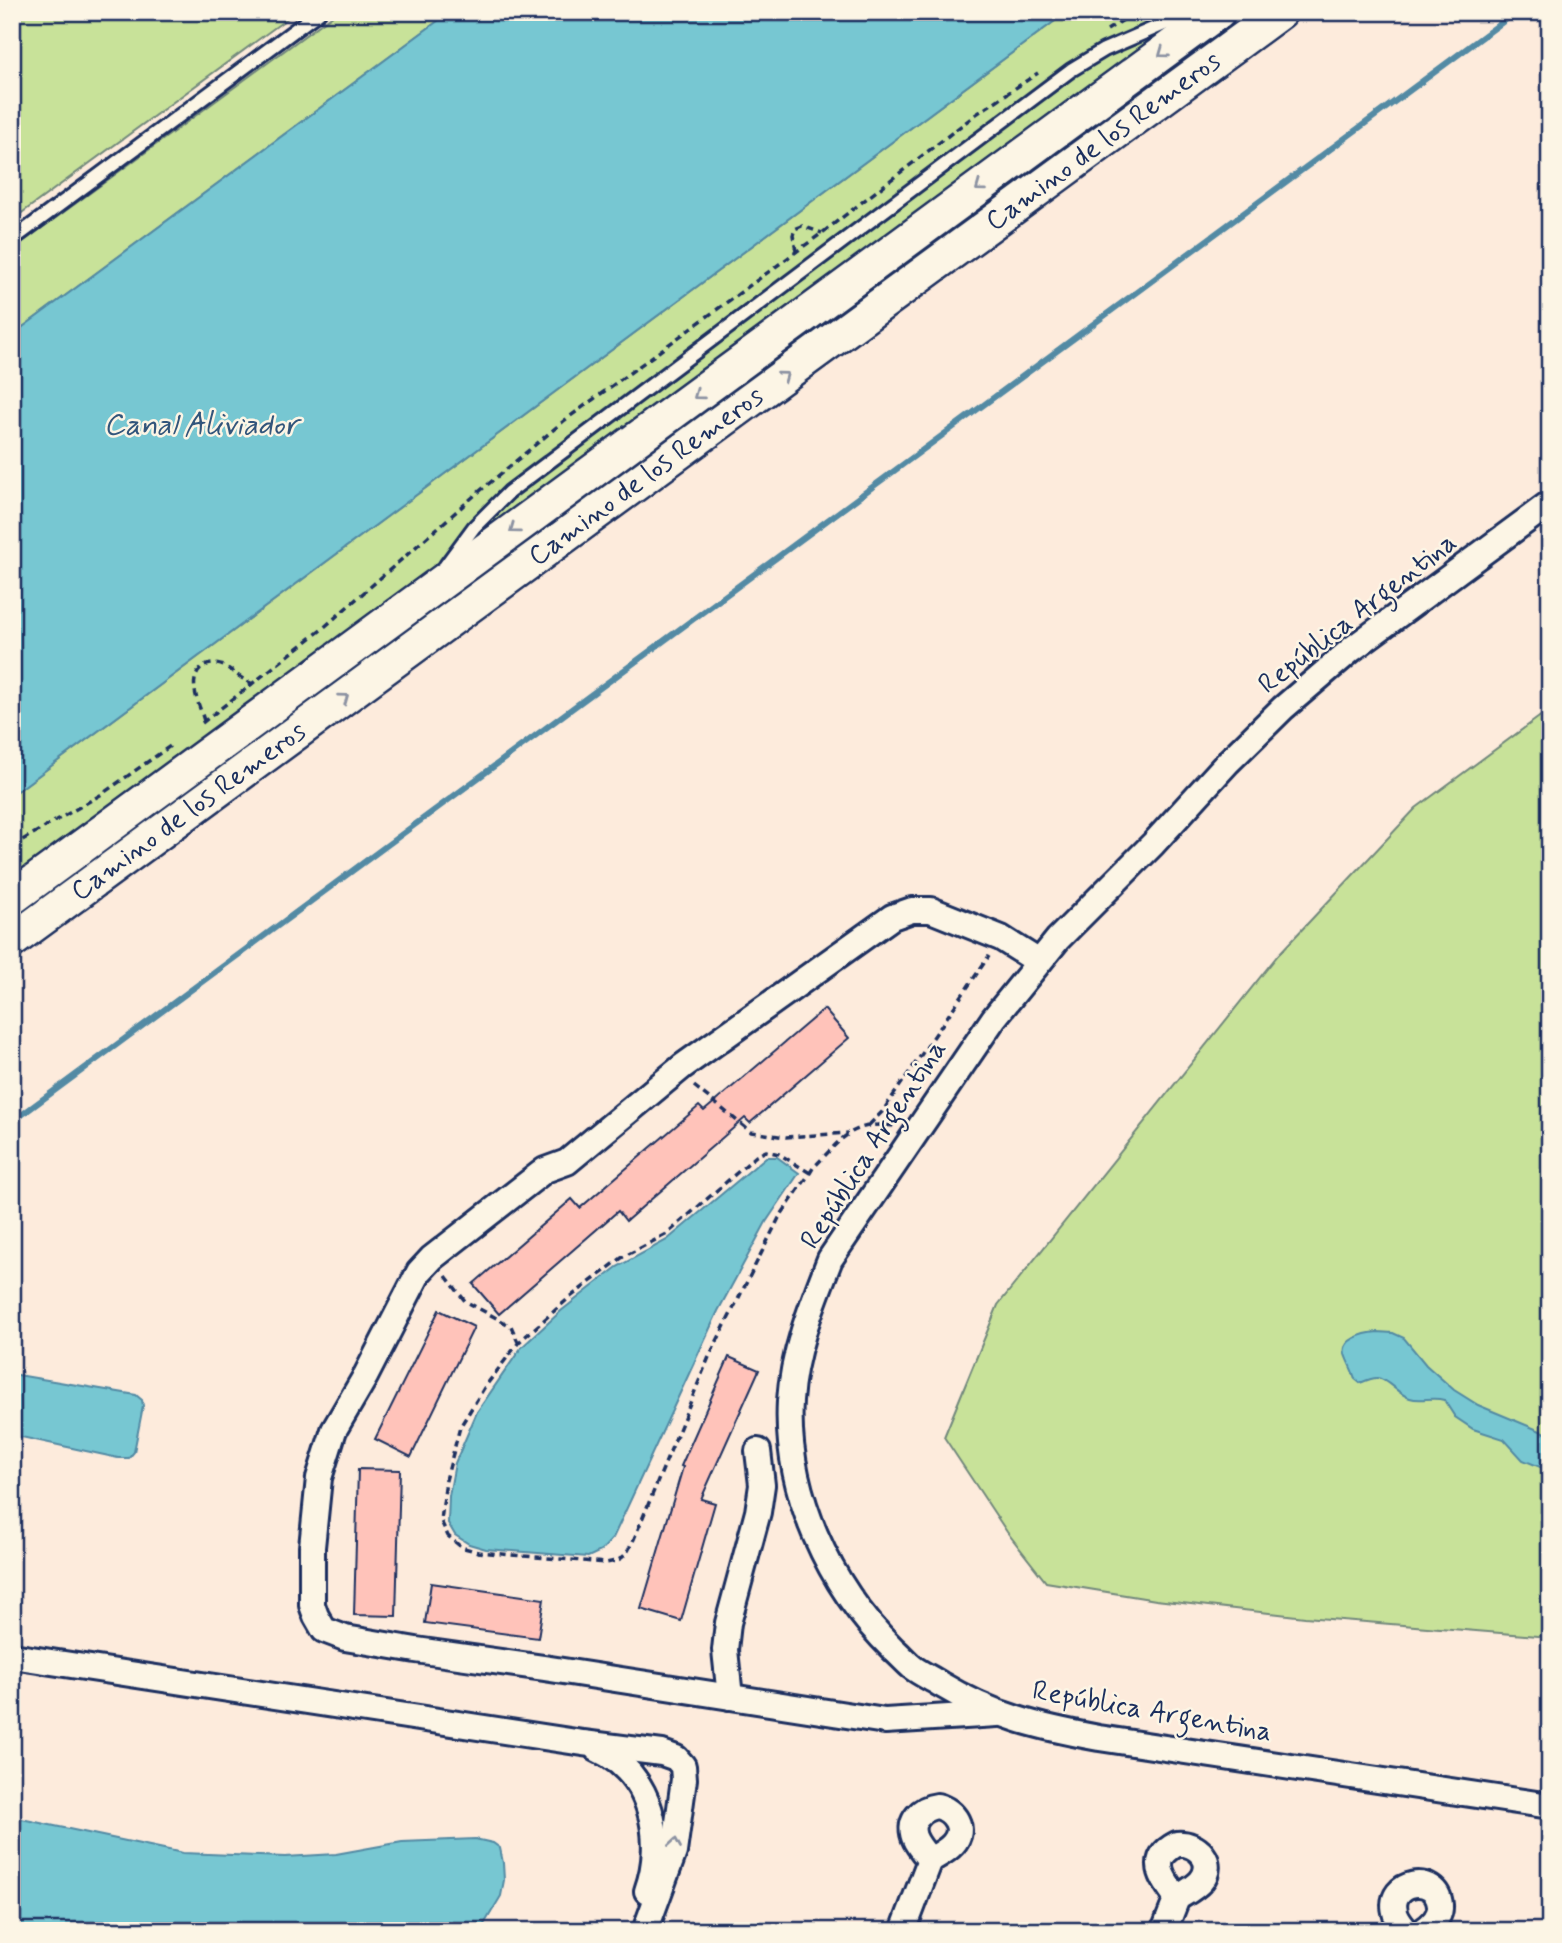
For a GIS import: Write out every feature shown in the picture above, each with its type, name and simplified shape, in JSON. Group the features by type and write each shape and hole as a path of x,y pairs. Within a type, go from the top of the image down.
{"main road":[{"name":"Camino de los Remeros","path":"12,898 1218,12"},
{"name":"Camino de los Remeros","path":"12,941 1280,12"}],"street":[{"name":"República Argentina","path":"1550,503 1352,649 1283,708 1228,762 1039,961 994,1018 830,1259 800,1342 790,1400 790,1429 796,1473 808,1514 843,1589 873,1630 912,1667 957,1694 1001,1714 1050,1729 1550,1806"},
{"path":"1001,1714 885,1721 345,1638 324,1630 312,1605 312,1547 319,1478 334,1430 365,1377 419,1272 432,1258 545,1170 567,1162 676,1072 892,917 912,910 932,910 1001,938 1039,961"},
{"path":"730,1697 725,1650 728,1623 758,1512 762,1485 758,1451"},
{"path":"12,1656 662,1753 676,1758 683,1766 684,1779 674,1852 645,1931"},
{"path":"583,1743 610,1754 622,1764 650,1807 655,1848 652,1880 633,1931"},
{"path":"903,1931 930,1860"},
{"path":"1406,1931 1395,1916 1394,1900 1403,1888 1418,1883 1432,1889 1440,1902 1434,1923 1423,1931"},
{"path":"1164,1931 1177,1898"}],"lane":[{"path":"12,240 319,12"},
{"path":"422,597 474,527 509,492 1071,70 1104,50 1192,12"},
{"path":"12,883 60,863"}],"path":[{"path":"795,253 795,229 802,226 822,233"},
{"path":"204,721 194,686 195,677 206,665 226,667 241,679 253,684"},
{"path":"676,1072 751,1132 786,1137 848,1133 869,1125 882,1112 1001,938"},
{"path":"869,1125 901,1127 916,1133"},
{"path":"810,1172 779,1154 766,1151 756,1156 667,1234 623,1257 569,1298 519,1342 484,1388 460,1427 446,1480 442,1521 448,1536 461,1546 478,1552 606,1563 619,1561 628,1553 709,1357 779,1218 810,1172 848,1133"},
{"path":"432,1258 465,1301 511,1326 519,1342"}],"green space":[{"path":"12,12 296,12 12,220"},
{"path":"337,12 450,12 12,335 12,250"},
{"path":"1067,12 1194,12 12,884 12,795"},
{"path":"1550,709 1550,1637 1305,1617 1156,1600 1046,1582 1007,1532 944,1437 998,1305 1278,955 1416,808"}],"water":[{"name":"Canal Aliviador","path":"450,12 1067,12 12,795 12,335"},
{"path":"766,1157 777,1157 799,1173 766,1222 718,1311 613,1538 601,1551 588,1557 486,1549 469,1544 455,1535 448,1523 449,1496 455,1463 477,1412 521,1348 561,1311 617,1267 667,1240"},
{"path":"1378,1332 1393,1333 1404,1338 1426,1365 1454,1390 1478,1405 1550,1435 1550,1471 1523,1460 1504,1439 1473,1429 1455,1417 1444,1400 1410,1398 1377,1378 1360,1383 1355,1379 1346,1357 1346,1346 1354,1338"},
{"path":"12,1374 136,1395 142,1400 143,1406 134,1452 129,1458 118,1458 12,1435"},
{"path":"12,1817 183,1853 285,1857 336,1854 402,1842 475,1839 493,1843 500,1848 504,1880 501,1896 480,1931 12,1931"}],"building":[{"path":"824,1009 849,1038 750,1123 745,1118 626,1221 618,1211 499,1314 473,1284 572,1199 580,1208 699,1106 704,1111"},
{"path":"439,1310 474,1327 411,1457 375,1439"},
{"path":"729,1357 759,1370 701,1499 715,1503 681,1621 641,1609 683,1467 681,1466"},
{"path":"358,1469 400,1470 396,1616 354,1615"},
{"path":"431,1583 544,1599 538,1638 425,1623"}],"waterway":[{"path":"12,1122 1516,12"}]}
